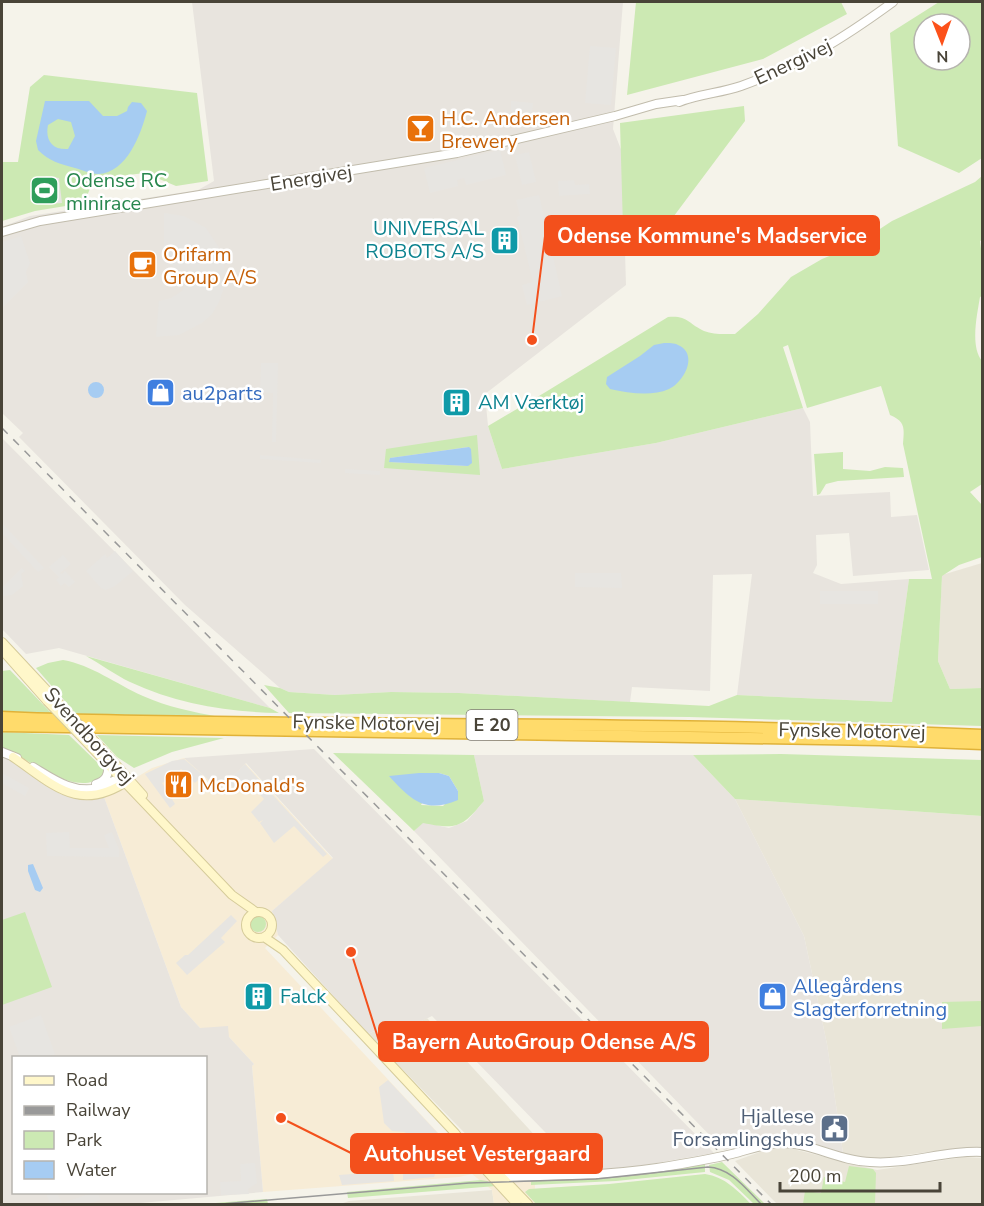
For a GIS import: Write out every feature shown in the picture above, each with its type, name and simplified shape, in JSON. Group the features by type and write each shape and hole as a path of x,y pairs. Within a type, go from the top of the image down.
{"highway":[{"name":"Fynske Motorvej","path":"2,717 106,721 880,731 982,735"},
{"name":"Fynske Motorvej","path":"2,726 832,739 982,744"}],"main road":[{"name":"Svendborgvej","path":"2,642 102,749 125,780"},
{"name":"Svendborgvej","path":"2,650 47,701 125,780 232,895 247,919"},
{"path":"14,757 50,785 67,792 96,794 116,788 125,780"},
{"name":"Svendborgvej","path":"232,895 256,912"},
{"path":"256,912 262,912 269,917 272,924 267,934 258,938 251,935 246,927 247,919 256,912"},
{"path":"267,934 455,1133 517,1204"},
{"path":"455,1133 475,1149 528,1204"}],"street":[{"name":"Energivej","path":"2,232 40,221 458,153 657,108 737,87 802,61 853,31 893,2"},
{"path":"2,752 65,786 89,789 125,780"},
{"path":"65,786 90,786 99,783 108,775 108,765"},
{"path":"492,1178 618,1173 707,1160 779,1143 795,1144 871,1163 982,1152"}],"shaded area":[{"path":"192,2 623,2 613,129 622,152 626,285 485,394 488,426 502,469 656,443 803,408 810,422 813,496 890,492 891,517 917,515 929,570 853,576 849,533 816,535 817,565 813,573 841,584 909,579 892,702 737,695 752,574 713,575 710,691 632,687 630,702 459,693 391,692 335,695 289,692 280,688 185,605 19,437 23,433 2,413 2,227 30,216 198,190 214,181"},
{"path":"590,46 616,48 611,105 585,103"},
{"path":"511,101 533,103 532,113 511,111"},
{"path":"500,150 506,175 466,185 464,178 457,180 458,186 430,193 424,168"},
{"path":"529,152 536,182 522,185 515,155"},
{"path":"46,176 59,178 62,203 48,204 43,186 38,183"},
{"path":"574,180 575,185 589,184 590,194 559,196 558,181"},
{"path":"539,195 562,296 527,305 522,285 533,282 517,217 520,216 516,200"},
{"path":"164,213 184,216 206,228 220,249 226,274 222,274 221,286 224,288 219,302 212,314 202,323 179,335 156,337 159,301 171,298 182,291 189,275 185,270 176,270 171,264 164,262"},
{"path":"21,236 30,263 26,272 28,282 2,308 2,242"},
{"path":"261,363 278,363 276,442 272,442 273,393 260,392"},
{"path":"2,438 270,708 59,648 26,654 2,629"},
{"path":"260,455 321,460 321,463 260,459"},
{"path":"345,469 380,471 380,475 345,473"},
{"path":"2,523 44,568 38,572 2,533"},
{"path":"115,551 133,571 115,586 106,590 101,588 86,571 105,554 107,558"},
{"path":"63,555 71,564 60,573 65,571 75,582 69,587 65,583 61,586 56,580 59,577 49,567"},
{"path":"982,563 982,688 950,689 938,661 942,575"},
{"path":"22,568 25,571 21,574 23,586 12,595 3,596 2,588"},
{"path":"575,573 621,573 622,588 575,587"},
{"path":"820,591 878,591 878,604 820,604"},
{"path":"314,749 714,1153 589,1172 581,1169 432,1016 407,1028 395,1021 368,1034 278,935 272,911 333,858 246,763 219,789 184,758"},
{"path":"474,755 693,755 735,799 804,936 827,1044 843,1153 804,1140 783,1137 724,1150 414,831 423,822 449,828 467,821 484,801"},
{"path":"2,756 34,773 60,794 89,800 104,797 181,1007 200,1028 228,1026 229,1037 254,1064 252,1066 263,1192 129,1204 2,1204"},
{"path":"184,758 219,788 245,763 333,859 272,911 278,935 265,948 456,1152 474,1164 495,1164 515,1150 535,1171 535,1189 575,1186 576,1204 494,1204 492,1190 472,1174 459,1177 263,1192 252,1066 254,1064 229,1037 200,1028 181,1007 104,797 152,768"},
{"path":"184,759 203,775 195,783 181,769 172,778 162,783 175,804 170,808 145,774 172,761"},
{"path":"245,764 327,854 323,857 294,826 274,843 260,823 263,820 259,822 251,812 264,799 247,781 236,791 227,781"},
{"path":"2,773 29,788 25,796 2,783"},
{"path":"735,799 982,816 982,1148 959,1148 882,1158 862,1158 843,1153 827,1044 804,936"},
{"path":"69,832 70,848 109,848 104,835 112,832 119,849 119,857 47,856 46,833"},
{"path":"231,915 237,921 221,938 225,942 187,975 176,963 188,955"},
{"path":"41,1015 55,1054 20,1056 9,1027"},
{"path":"427,1018 563,1166 561,1170 535,1171 523,1158 495,1164 368,1034 396,1021 407,1028"},
{"path":"388,1080 447,1143 434,1177 403,1180 403,1172 420,1171 431,1144 404,1132 392,1131 384,1123 379,1087"},
{"path":"789,1148 877,1170 965,1157 982,1158 982,1204 777,1204 735,1161 768,1149"},
{"path":"255,1163 257,1183 248,1189 249,1194 221,1195 220,1182 241,1181 240,1164"},
{"path":"393,1171 394,1181 342,1185 339,1175"},
{"path":"492,1190 494,1204 340,1204 349,1201"},
{"path":"46,1194 58,1194 62,1203 89,1194 98,1194 101,1200 87,1204 50,1204"}],"green space":[{"path":"636,2 841,2 847,14 763,59 627,95"},
{"path":"939,2 982,2 982,158 959,173 898,146 890,33 912,19 912,72 972,72 972,12 923,12"},
{"path":"44,75 197,93 208,181 176,186 145,173 94,179 84,203 35,211 2,221 2,162 18,162 30,87"},
{"path":"744,106 745,121 665,228 623,228 620,123"},
{"path":"982,176 982,240 980,241 982,296 977,312 975,339 978,355 982,361 982,484 970,492 982,505 982,557 959,565 942,576 938,661 950,689 982,688 982,726 689,717 289,713 264,685 289,692 335,695 391,692 459,693 709,706 737,695 892,702 909,579 932,579 903,444 903,426 899,420 890,415 881,386 807,408 788,345 783,347 803,408 656,443 502,469 488,426 668,317 684,319 708,332 735,334 758,314 791,277 822,259 854,246 892,221 975,182"},
{"path":"477,435 480,475 384,468 386,449","holes":["468,447 468,466 389,462 390,458"]},
{"path":"843,452 843,469 870,471 885,467 903,468 904,477 838,481 826,484 817,495 814,454"},
{"path":"86,656 270,708 279,713 221,709 166,696 130,682"},
{"path":"63,660 94,670 152,700 219,717 77,715 36,668"},
{"path":"10,670 52,714 2,711 2,671"},
{"path":"2,732 69,735 104,769 103,775 92,782 80,783 66,780 2,747"},
{"path":"97,735 224,738 172,752 134,768 117,757"},
{"path":"333,753 474,755 484,801 470,816 458,824 444,826 423,823 414,831","holes":["439,773 449,776 458,791 443,806 421,805"]},
{"path":"781,754 982,760 982,816 735,799 693,755"},
{"path":"25,912 52,987 2,1005 2,920"},
{"path":"255,916 261,916 266,924 264,930 255,932 250,927 250,921"},
{"path":"982,1001 982,1026 942,1029 942,1002"},
{"path":"722,1162 765,1204 754,1204 729,1180 710,1172 709,1165"},
{"path":"705,1164 705,1172 616,1181 531,1185 531,1180"},
{"path":"849,1166 873,1169 876,1173 875,1204 803,1204 805,1191 821,1193 824,1177 845,1182"},
{"path":"705,1174 725,1181 751,1204 536,1204 525,1192 529,1189 609,1184"},
{"path":"481,1180 496,1186 348,1198 347,1192"},
{"path":"267,1199 268,1204 203,1204"}],"water":[{"path":"45,101 89,101 103,116 117,116 127,111 132,102 141,103 147,111 137,141 131,151 125,160 108,172 92,173 55,162 38,150 36,141","holes":["58,119 71,122 75,136 68,149 54,146 49,139 48,125"]},
{"path":"677,344 688,355 687,368 675,385 655,393 640,394 610,389 606,384 607,377 654,345"},
{"path":"93,382 99,382 104,390 102,396 93,398 88,393 88,387"},
{"path":"469,447 472,463 468,466 389,462 390,458"},
{"path":"439,773 449,776 458,791 458,800 436,806 427,805 404,792 389,776"},
{"path":"33,864 43,888 40,892 35,890 28,871 28,865"}],"tram line":[{"path":"222,1204 469,1183 596,1179 708,1167 731,1175 761,1204"}],"railway":[{"path":"2,428 771,1204"}],"place":[{"name":"H.C. Andersen Brewery","path":"420,129"},
{"name":"Odense RC minirace","path":"45,191"},
{"name":"UNIVERSAL ROBOTS A/S","path":"505,240"},
{"name":"Orifarm Group A/S","path":"142,265"},
{"name":"Odense Kommune's Madservice","path":"532,340"},
{"name":"au2parts","path":"161,393"},
{"name":"AM Værktøj","path":"457,402"},
{"name":"McDonald's","path":"178,785"},
{"name":"Bayern AutoGroup Odense A/S","path":"351,952"},
{"name":"Falck","path":"259,996"},
{"name":"Allegårdens Slagterforretning","path":"772,997"},
{"name":"Autohuset Vestergaard","path":"281,1118"},
{"name":"Hjallese Forsamlingshus","path":"835,1128"}]}
